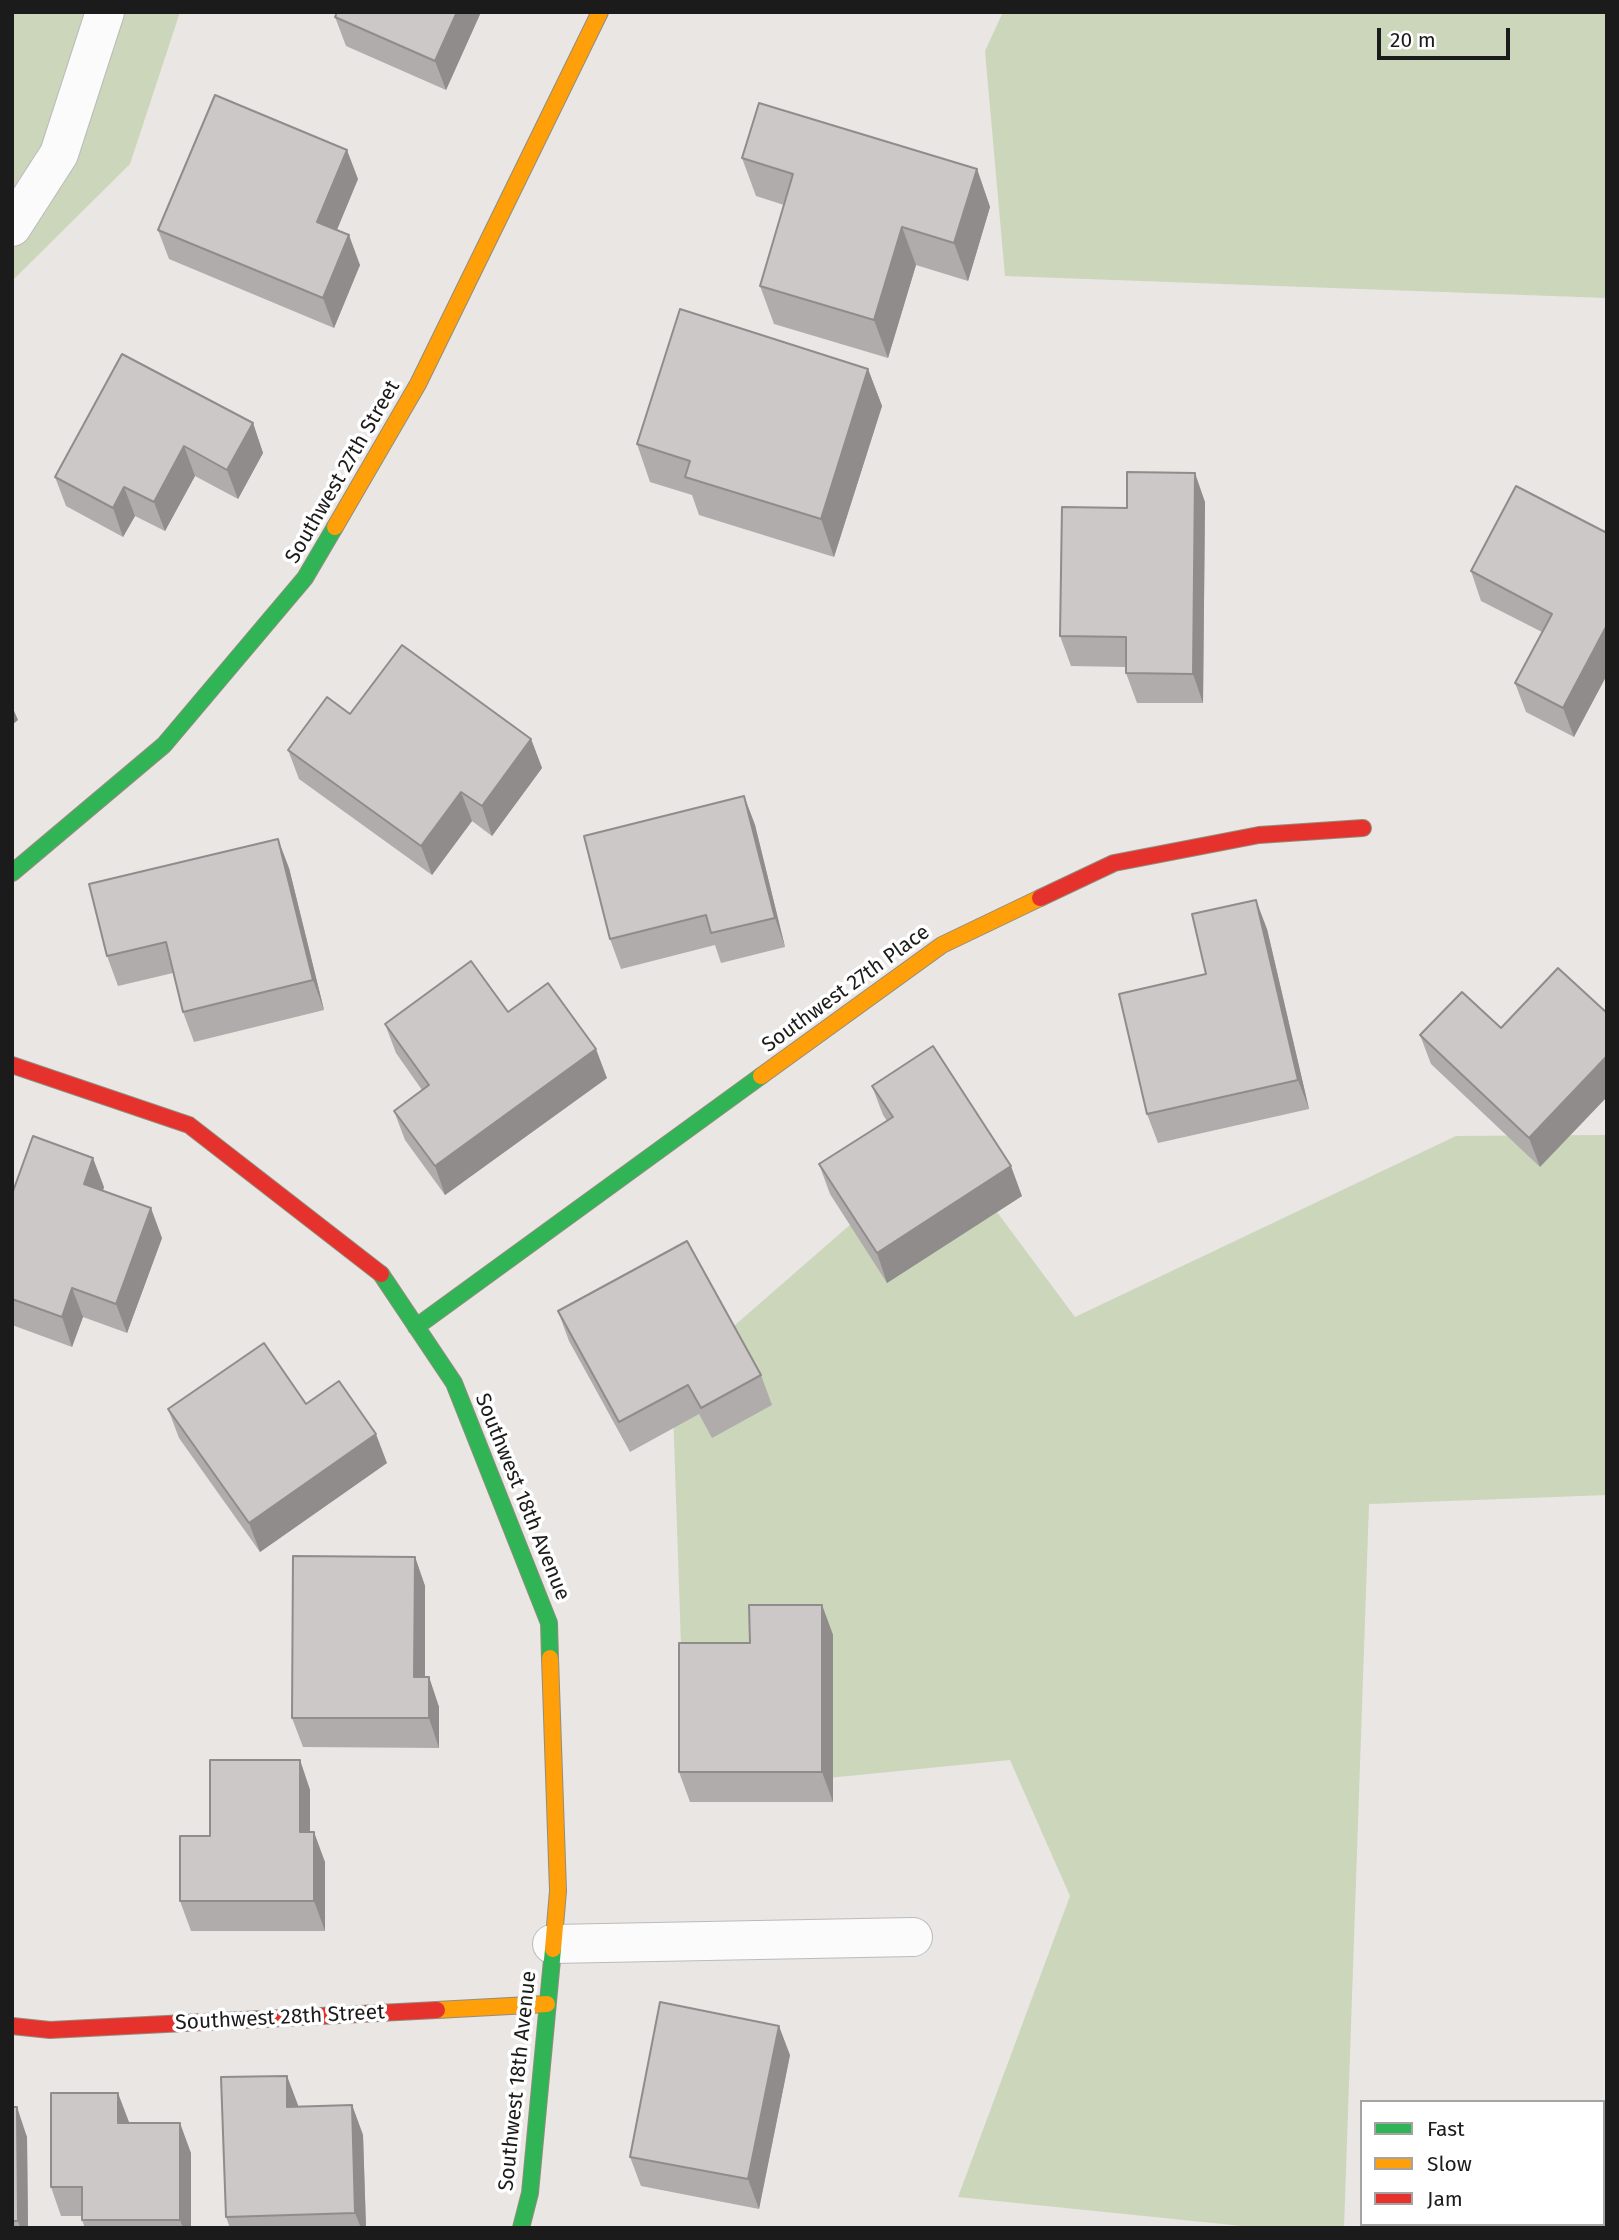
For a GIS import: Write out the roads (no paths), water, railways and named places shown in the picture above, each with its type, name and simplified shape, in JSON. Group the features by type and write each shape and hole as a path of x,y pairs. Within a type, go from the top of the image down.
{"street":[{"path":"12,227 60,154 105,12"},
{"name":"Southwest 27th Street","path":"12,873 164,745 305,579 418,384 600,12"},
{"name":"Southwest 27th Place","path":"416,1327 942,944 1114,863 1259,835 1363,828"},
{"name":"Southwest 18th Avenue","path":"12,1065 188,1125 379,1272 454,1383 549,1623 558,1891 530,2193 521,2228"},
{"path":"552,1944 913,1937"},
{"name":"Southwest 28th Street","path":"12,2026 50,2030 547,2004"}]}
